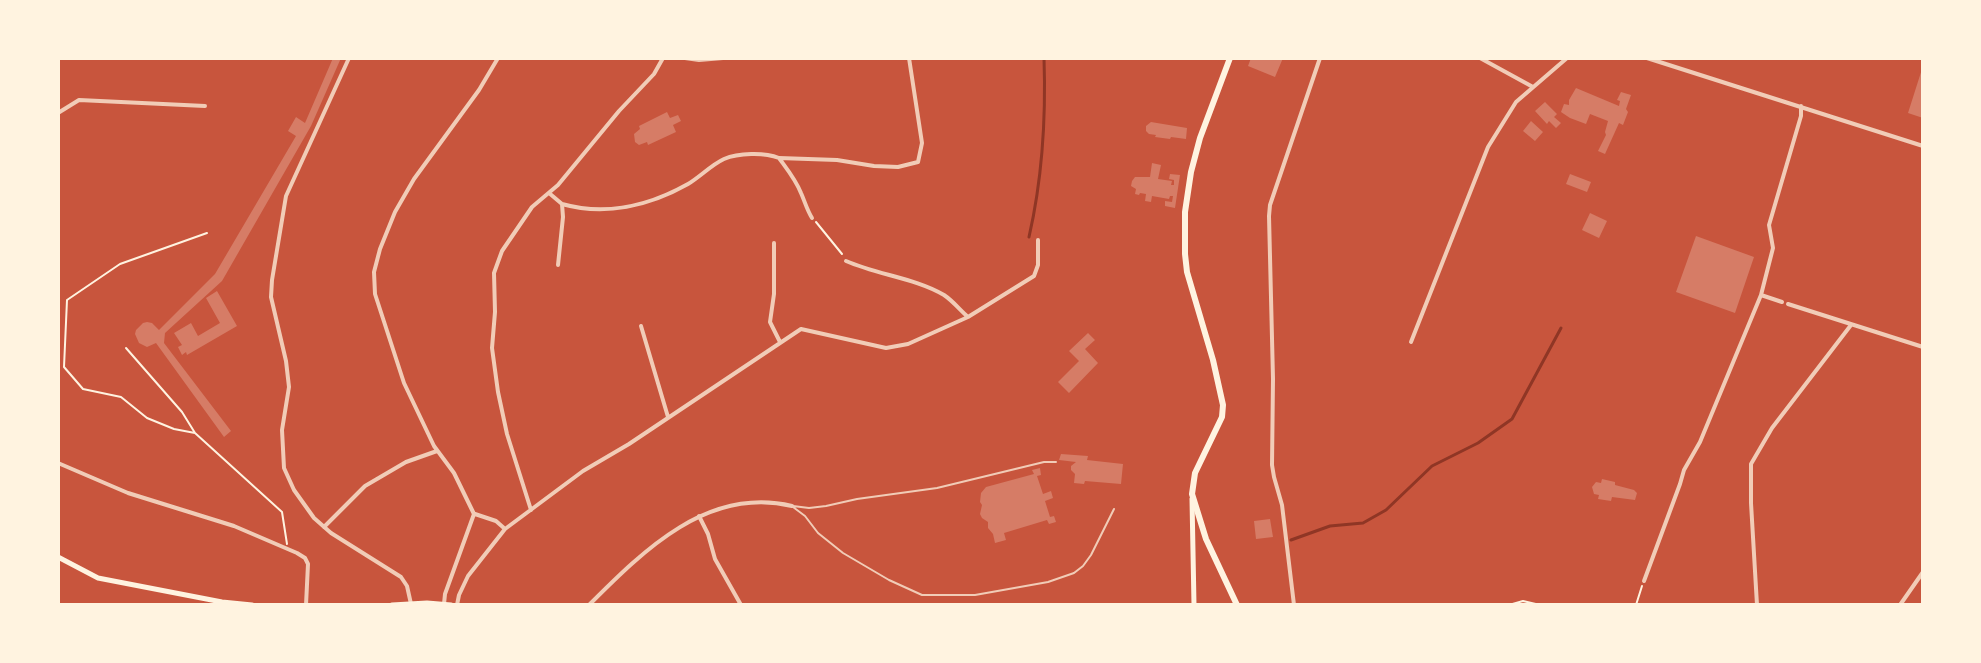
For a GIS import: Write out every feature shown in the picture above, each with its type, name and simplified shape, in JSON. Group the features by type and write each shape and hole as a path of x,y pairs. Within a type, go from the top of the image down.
{"main road":[{"path":"1194,605 1192,494 1195,473 1222,417 1223,405 1187,272 1185,212 1200,138 1230,58"},
{"path":"1192,494 1206,539 1237,605"},
{"path":"58,557 98,578 252,605"},
{"path":"392,605 454,605"}],"street":[{"path":"349,58 286,196 271,297 289,387 282,430 284,468 294,490 314,518 401,577 410,593 411,604"},
{"path":"444,604 474,514 454,473 437,451 404,383 375,294 374,272 395,212 414,179 479,90 498,58"},
{"path":"531,510 507,434 498,392 492,348 494,273 502,251 532,207 558,185 654,74 663,58"},
{"path":"685,58 723,58"},
{"path":"549,193 562,204 579,209 642,205 688,184 724,159 743,155 771,154 779,158 898,167 918,162 922,143 909,58"},
{"path":"1294,605 1282,505 1272,465 1269,216 1270,205 1320,58"},
{"path":"1480,58 1533,87"},
{"path":"1411,342 1484,155 1516,102 1567,58"},
{"path":"1647,58 1923,146"},
{"path":"58,113 79,100 205,106"},
{"path":"1644,581 1684,470 1700,442 1761,295 1773,248 1769,225 1801,116 1801,106"},
{"path":"779,158 795,181 812,218"},
{"path":"558,265 562,204"},
{"path":"454,605 468,576 505,529 583,471 780,342 801,329 886,348 908,344 968,317 1034,276 1038,265 1038,240"},
{"path":"774,243 774,294 770,322 780,342"},
{"path":"846,261 932,289 947,297 968,317"},
{"path":"1761,295 1923,347"},
{"path":"1757,605 1751,464 1772,428 1851,325"},
{"path":"641,326 668,417"},
{"path":"324,527 365,486 406,462 437,451"},
{"path":"58,463 128,493 234,526 305,558 308,564 306,605"},
{"path":"589,605 630,564 665,536 699,516 731,504 761,501 792,506"},
{"path":"474,514 496,521 505,529"},
{"path":"699,516 715,559 741,605"},
{"path":"1900,605 1923,572"}],"lane":[{"path":"792,506 826,506 964,483 1044,462 1056,462"},
{"path":"792,506 843,553 922,595 975,595 1048,582 1074,573 1091,555 1114,509"}],"path":[{"path":"812,218 846,261"},
{"path":"195,433 174,429 147,418 121,397 83,389 64,367 67,300 120,264 207,233"},
{"path":"126,348 182,412 195,433 282,512 288,549"},
{"path":"1636,605 1644,581"},
{"path":"1509,605 1523,601 1540,605"}],"building":[{"path":"333,58 341,58 311,126 222,281 165,333 164,343 231,431 224,437 156,343 147,347 139,343 136,330 147,322 159,330 215,274 296,136 288,131 296,117 305,123"},
{"path":"1251,58 1283,58 1275,77 1248,66"},
{"path":"1923,69 1923,118 1908,113"},
{"path":"1576,88 1619,106 1620,101 1617,100 1621,92 1631,95 1623,125 1619,123 1605,154 1598,151 1606,135 1608,121 1590,114 1586,124 1561,112 1564,104 1569,105"},
{"path":"1545,102 1561,123 1556,128 1549,121 1547,124 1535,111"},
{"path":"667,112 670,118 678,115 681,121 673,125 676,132 648,145 647,142 639,145 635,142 634,134 640,129 639,126"},
{"path":"1531,121 1543,132 1535,141 1523,131"},
{"path":"1151,122 1187,128 1186,139 1155,137 1146,131 1146,126"},
{"path":"1152,163 1161,165 1158,179 1172,181 1171,185 1174,185 1174,180 1169,179 1170,174 1180,175 1175,208 1165,206 1165,201 1172,202 1173,196 1169,199 1152,196 1151,202 1145,201 1146,194 1135,194 1132,181 1135,177 1150,177"},
{"path":"1570,174 1591,182 1587,192 1566,184"},
{"path":"1590,213 1607,221 1599,238 1582,230"},
{"path":"1696,236 1754,257 1735,313 1676,292"},
{"path":"217,291 237,326 182,355 178,347 182,345 174,333 191,323 198,336 220,323 206,298"},
{"path":"1088,333 1095,340 1085,349 1098,363 1069,393 1058,382 1079,361 1069,351"},
{"path":"1061,454 1123,464 1121,484 1074,483 1075,474 1071,466 1076,462 1059,460"},
{"path":"1040,468 1041,475 1037,476 1043,494 1051,491 1053,498 1045,501 1050,517 1054,516 1056,522 1049,524 1047,520 1004,533 1006,540 995,543 988,522 980,514 981,493 986,487 1034,474 1032,470"},
{"path":"1602,479 1634,490 1637,493 1635,500 1598,499 1599,495 1594,494 1592,487 1596,482 1601,483"},
{"path":"1270,519 1273,537 1256,539 1254,521"}],"waterway":[{"path":"1029,237 1042,148 1044,58"},
{"path":"1291,540 1330,526 1363,523 1386,510 1432,466 1478,443 1512,419 1561,328"}]}
